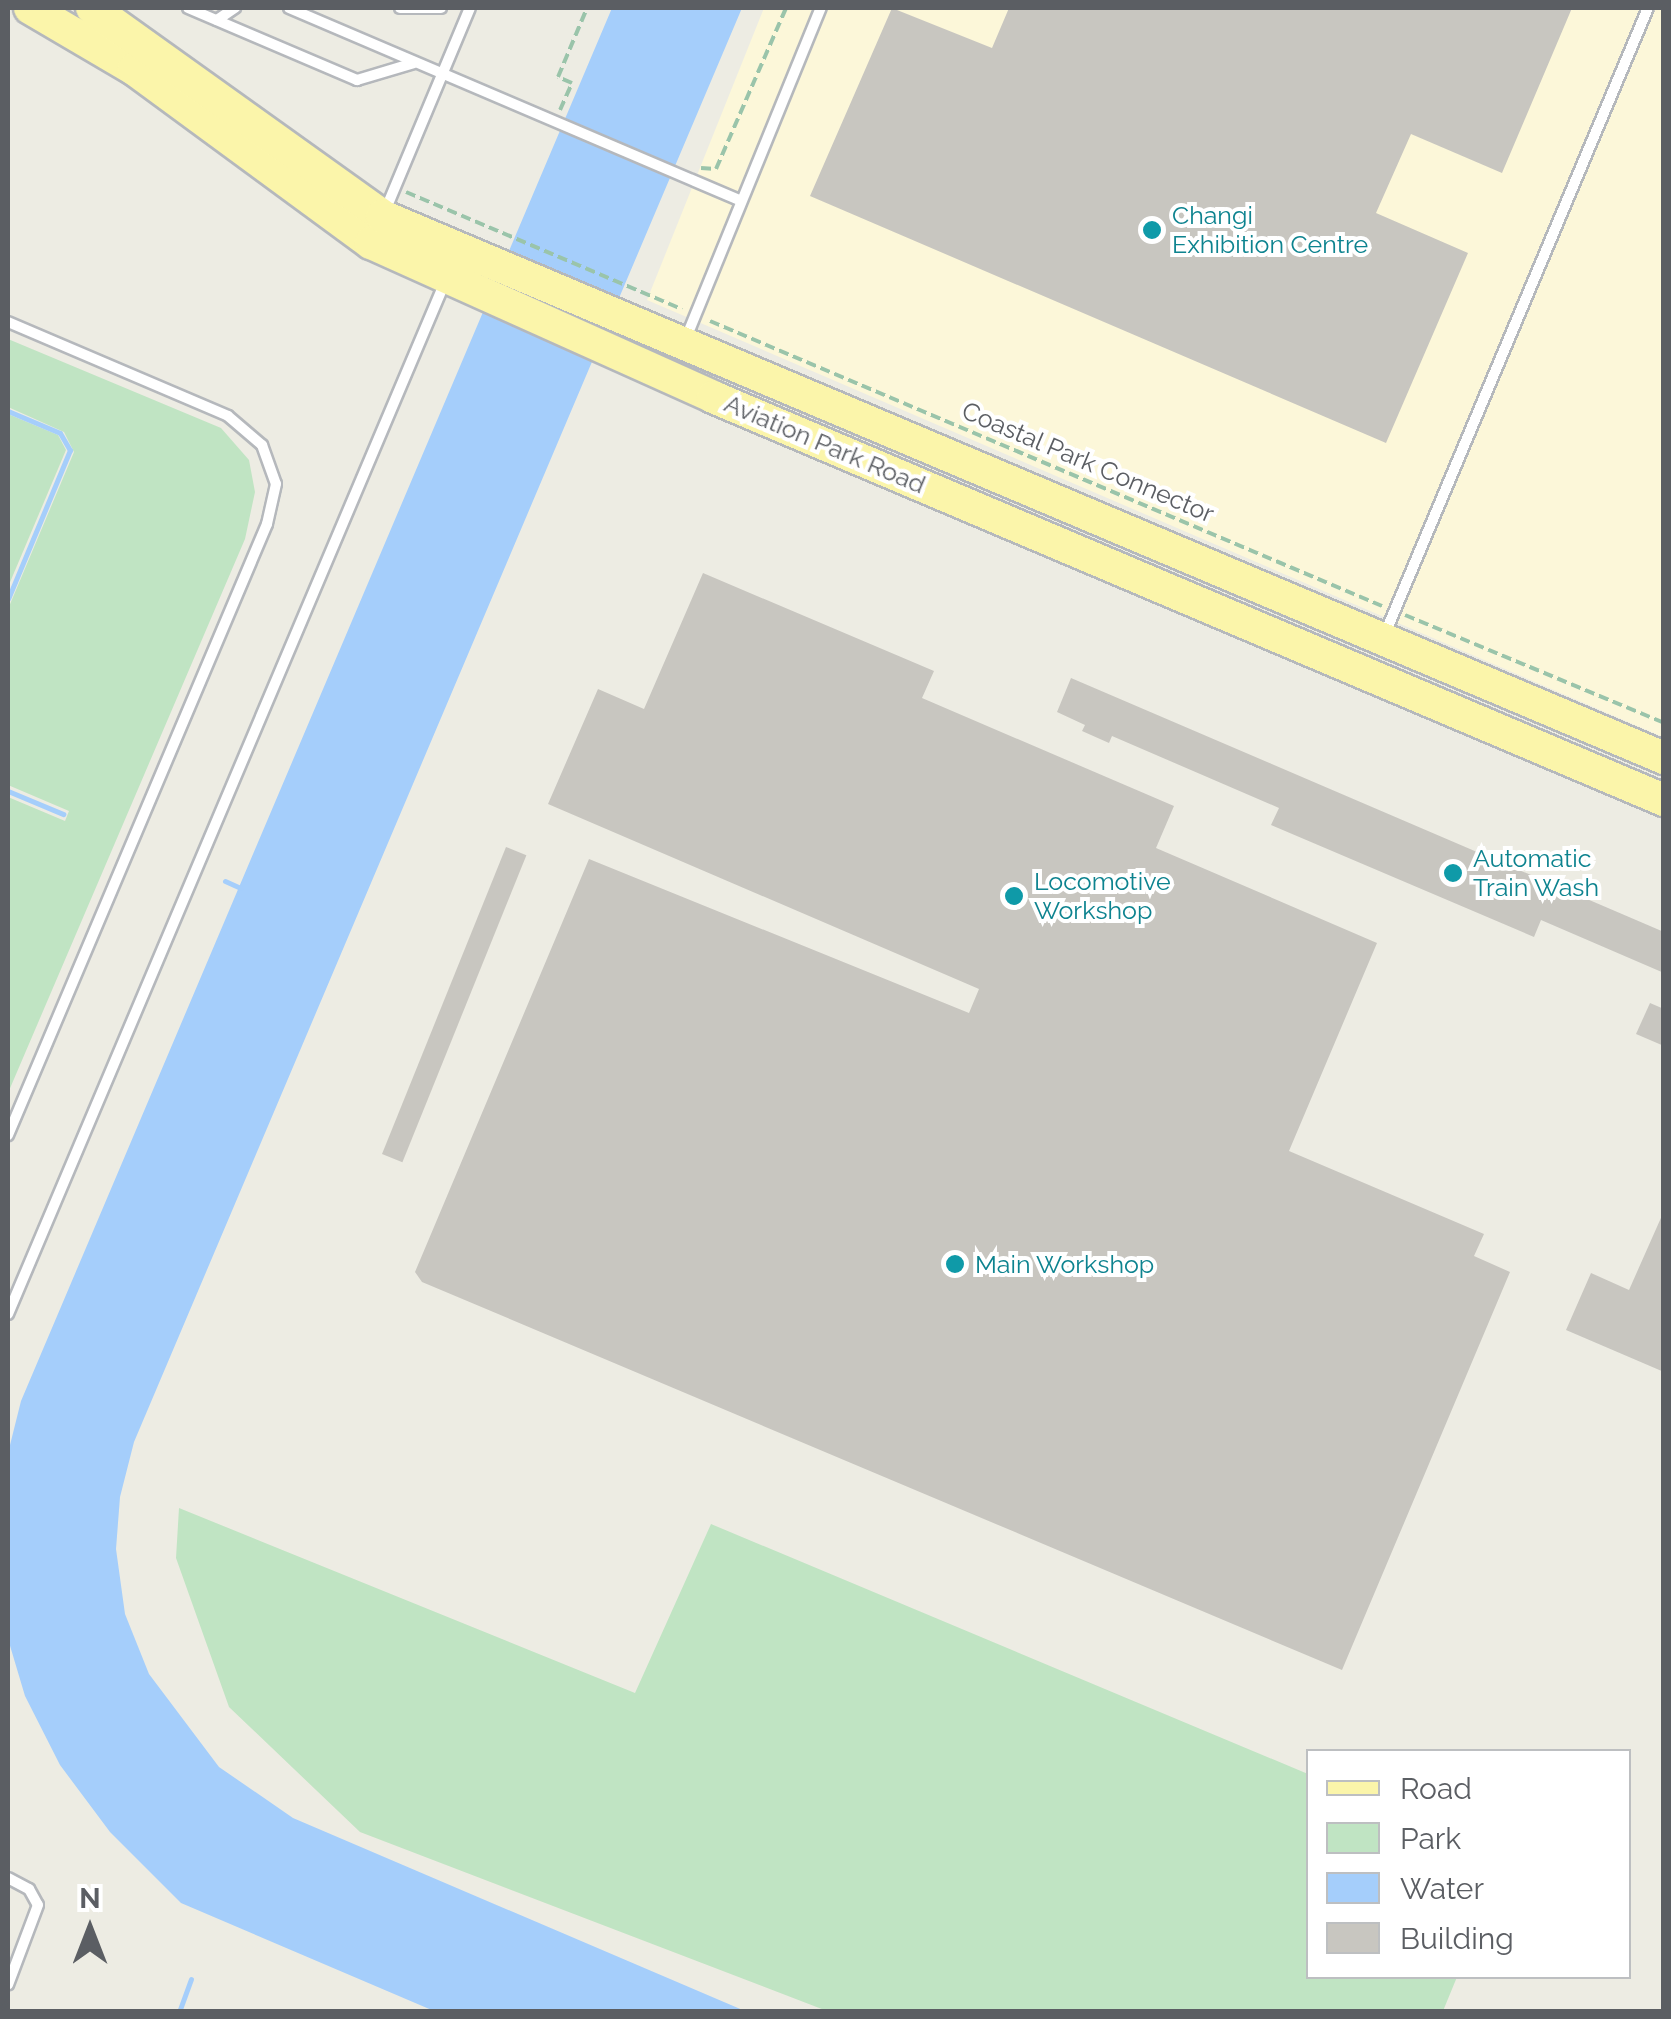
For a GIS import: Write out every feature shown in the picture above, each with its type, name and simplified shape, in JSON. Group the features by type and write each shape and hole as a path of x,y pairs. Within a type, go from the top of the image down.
{"main road":[{"name":"Aviation Park Road","path":"30,8 134,69 371,243 447,276 484,276"},
{"name":"Aviation Park Road","path":"92,8 382,216 484,276 1664,800"},
{"name":"Aviation Park Road","path":"623,335 689,330 1388,626 1664,758"}],"lane":[{"path":"188,8 357,80 414,62"},
{"path":"217,20 235,8"},
{"path":"289,8 741,201"},
{"path":"400,8 414,14 441,8"},
{"path":"382,216 470,8"},
{"path":"689,330 821,8"},
{"path":"1388,626 1648,8"},
{"path":"8,1314 447,276"},
{"path":"8,322 228,416 262,446 276,484 267,524 8,1135"},
{"path":"8,1878 29,1889 38,1905 8,1985"}],"path":[{"path":"566,114 559,112 572,82 558,77 587,8"},
{"path":"697,168 716,169 786,8"},
{"name":"Coastal Park Connector","path":"501,230 633,288 689,330 1388,626 1664,723"}],"shaded area":[{"name":"Changi Exhibition Centre","path":"764,8 1663,8 1663,737 647,300"}],"green space":[{"path":"8,339 221,428 249,460 255,492 245,539 8,1093 8,797 65,821 69,811 8,785 8,609 74,452 64,432 8,407"},
{"path":"8,414 58,435 66,450 8,587"},
{"path":"179,1508 635,1693 711,1524 1306,1773 1306,1979 1456,1979 1443,2011 827,2011 360,1832 229,1707 176,1558"}],"water":[{"path":"612,8 742,8 134,1442 120,1497 116,1549 125,1614 149,1674 219,1767 293,1818 745,2011 434,2011 181,1903 110,1832 60,1765 25,1696 8,1639 8,1453 21,1401"}],"building":[{"name":"Changi Exhibition Centre","path":"892,8 992,48 1009,8 1572,8 1502,173 1411,134 1376,213 1468,253 1386,443 810,196"},
{"name":"Main Workshop","path":"703,573 934,671 922,698 1174,806 1156,848 1377,943 1289,1151 1484,1234 1474,1256 1510,1272 1342,1670 422,1282 415,1272 589,859 969,1013 979,989 548,804 598,689 644,709"},
{"name":"Automatic Train Wash","path":"1071,678 1664,932 1664,973 1541,920 1534,937 1271,825 1279,808 1112,736 1109,743 1082,731 1085,725 1057,712"},
{"path":"506,847 526,855 402,1162 382,1154"},
{"path":"1650,1003 1664,1009 1664,1046 1636,1034"},
{"path":"1664,1211 1664,1372 1566,1330 1591,1273 1629,1290"}],"waterway":[{"path":"8,411 60,433 70,450 8,599"},
{"path":"8,791 63,814"},
{"path":"225,881 241,888"},
{"path":"179,2012 191,1979"}],"place":[{"name":"Changi Exhibition Centre","path":"1152,230"},
{"name":"Automatic Train Wash","path":"1453,873"},
{"name":"Locomotive Workshop","path":"1014,896"},
{"name":"Main Workshop","path":"955,1264"}]}
